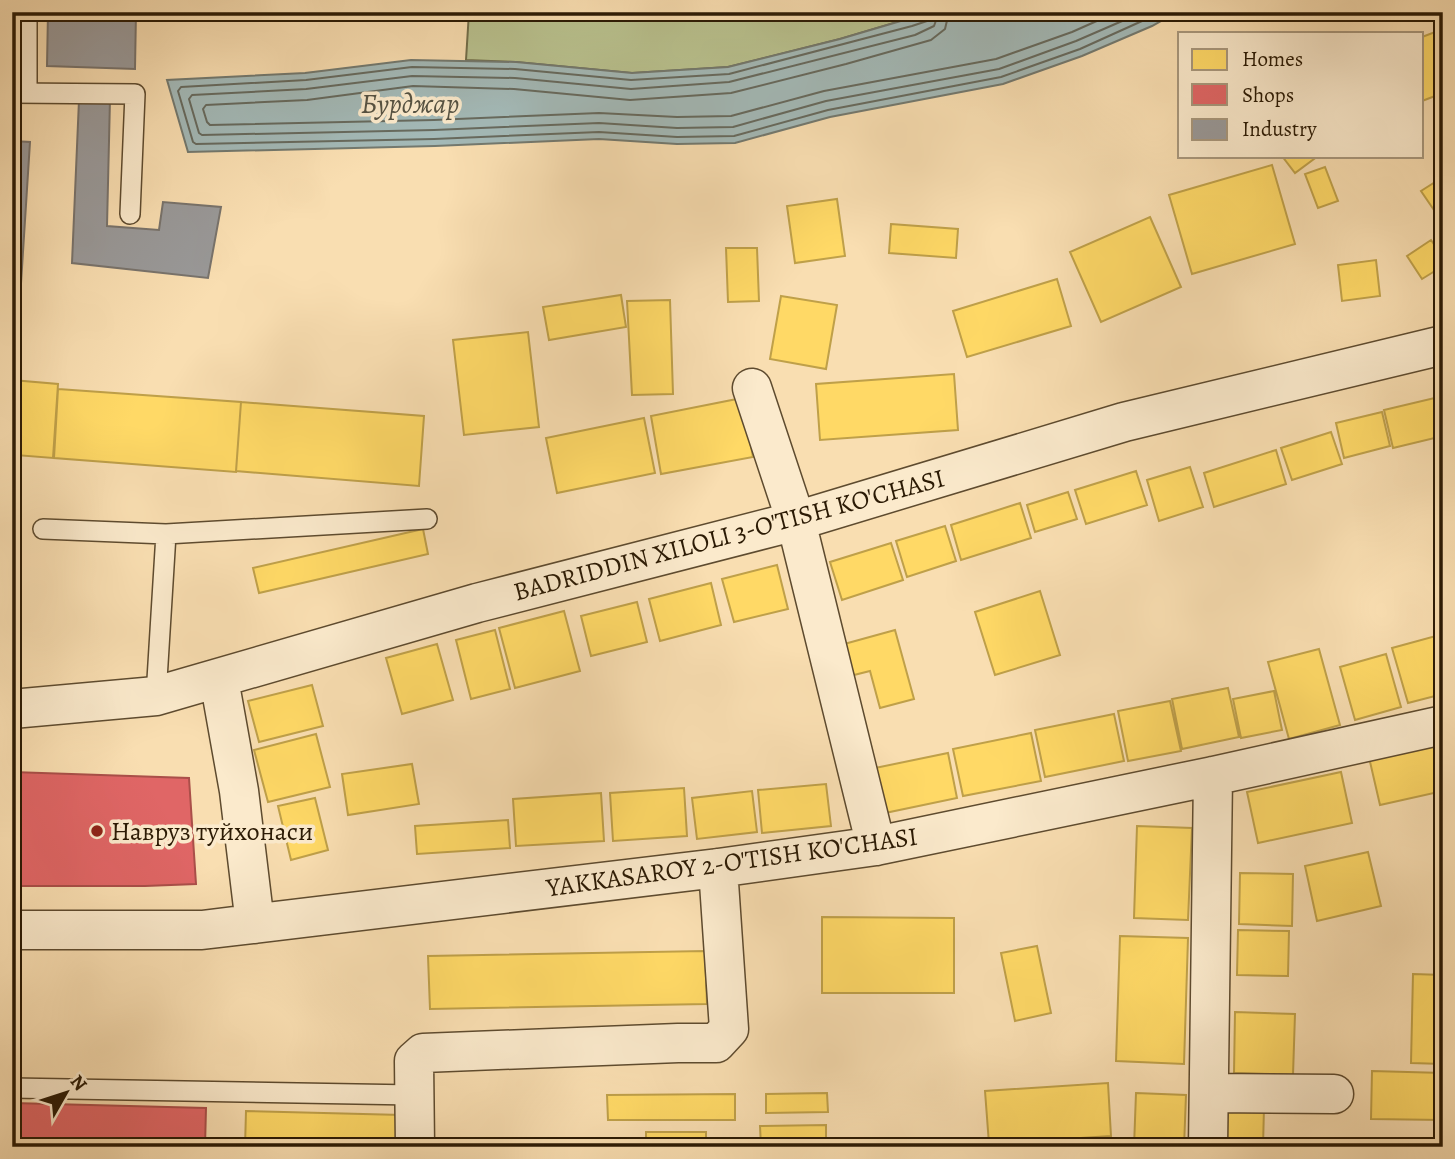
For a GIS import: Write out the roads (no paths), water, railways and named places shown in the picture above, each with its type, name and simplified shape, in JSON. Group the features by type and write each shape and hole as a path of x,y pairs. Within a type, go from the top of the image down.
{"street":[{"name":"BADRIDDIN XILOLI 3-O'TISH KO'CHASI","path":"12,709 156,696 477,603 796,521 1124,422 1443,345"},
{"path":"752,388 796,521 876,845"},
{"path":"219,679 239,791 255,924"},
{"name":"YAKKASAROY 2-O'TISH KO'CHASI","path":"12,930 202,930 718,868 876,845 1213,776 1443,725"},
{"path":"1208,1147 1213,776"},
{"path":"415,1147 414,1061 424,1053 716,1043 729,1029 718,868"},
{"path":"1209,1093 1334,1094"}],"lane":[{"path":"27,12 20,93 135,94 130,214"},
{"path":"43,529 166,534 427,519"},
{"path":"156,696 166,534"},
{"path":"12,1088 414,1096"}],"water":[{"name":"Бурджар","path":"931,12 1177,12 1152,26 1082,56 1003,84 830,117 735,143 677,144 599,139 188,152 167,80 305,73 411,60 516,62 632,73 728,67 840,39"}],"place":[{"name":"Навруз туйхонаси","path":"97,831"}]}
